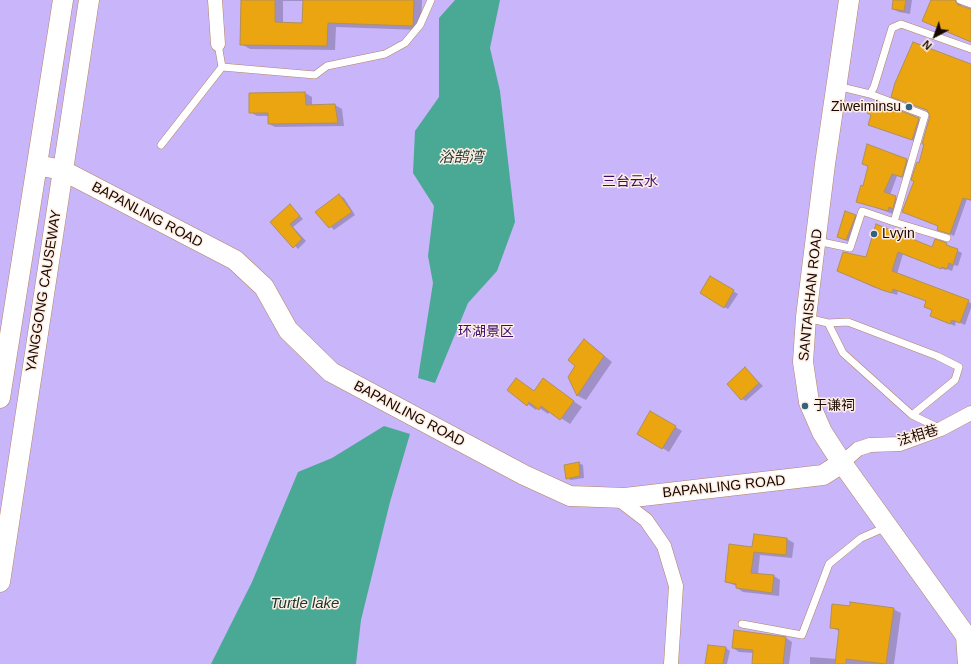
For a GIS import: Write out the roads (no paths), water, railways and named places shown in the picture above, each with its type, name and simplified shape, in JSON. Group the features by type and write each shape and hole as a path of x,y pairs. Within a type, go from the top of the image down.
{"street":[{"name":"YANGGONG CAUSEWAY","path":"0,398 63,0"},
{"name":"YANGGONG CAUSEWAY","path":"0,582 88,0"},
{"path":"215,0 218,44"},
{"name":"SANTAISHAN ROAD","path":"849,0 825,164 806,317 803,362 809,402 822,432 842,463 966,636 968,664"},
{"name":"BAPANLING ROAD","path":"37,165 62,170 235,260 264,288 288,330 331,372 524,475 570,496 616,498 823,475 842,463"},
{"name":"法相巷","path":"842,463 858,449 870,445 900,444 941,429 971,413"},
{"path":"616,498 646,520 664,546 676,586 671,664"}],"lane":[{"path":"222,67 315,75 327,66 385,54 405,43 420,25 431,0"},
{"path":"960,0 971,4"},
{"path":"870,94 874,87 892,28 901,24 971,49"},
{"path":"161,145 222,67 218,44"},
{"path":"836,86 870,94 925,116 894,222"},
{"path":"816,241 850,248 862,211 947,238"},
{"path":"806,317 828,323 848,322 937,356 959,368 955,380 912,415"},
{"path":"828,323 843,353 912,415 941,429"},
{"path":"742,624 802,635 829,564 861,538 888,526"}],"water":[{"name":"浴鹄湾","path":"455,0 500,0 490,48 500,91 515,222 497,271 468,303 435,383 418,378 433,283 428,256 434,206 413,173 415,131 439,97 439,18"},
{"name":"Turtle lake","path":"384,426 410,434 390,502 361,620 356,664 211,664 252,582 298,472 332,458"}],"place":[{"name":"Ziweiminsu","path":"909,107"},
{"name":"Lvyin","path":"874,234"},
{"name":"于谦祠","path":"805,406"}],"park label":[{"name":"三台云水","path":"630,182"},
{"name":"环湖景区","path":"486,332"}]}
